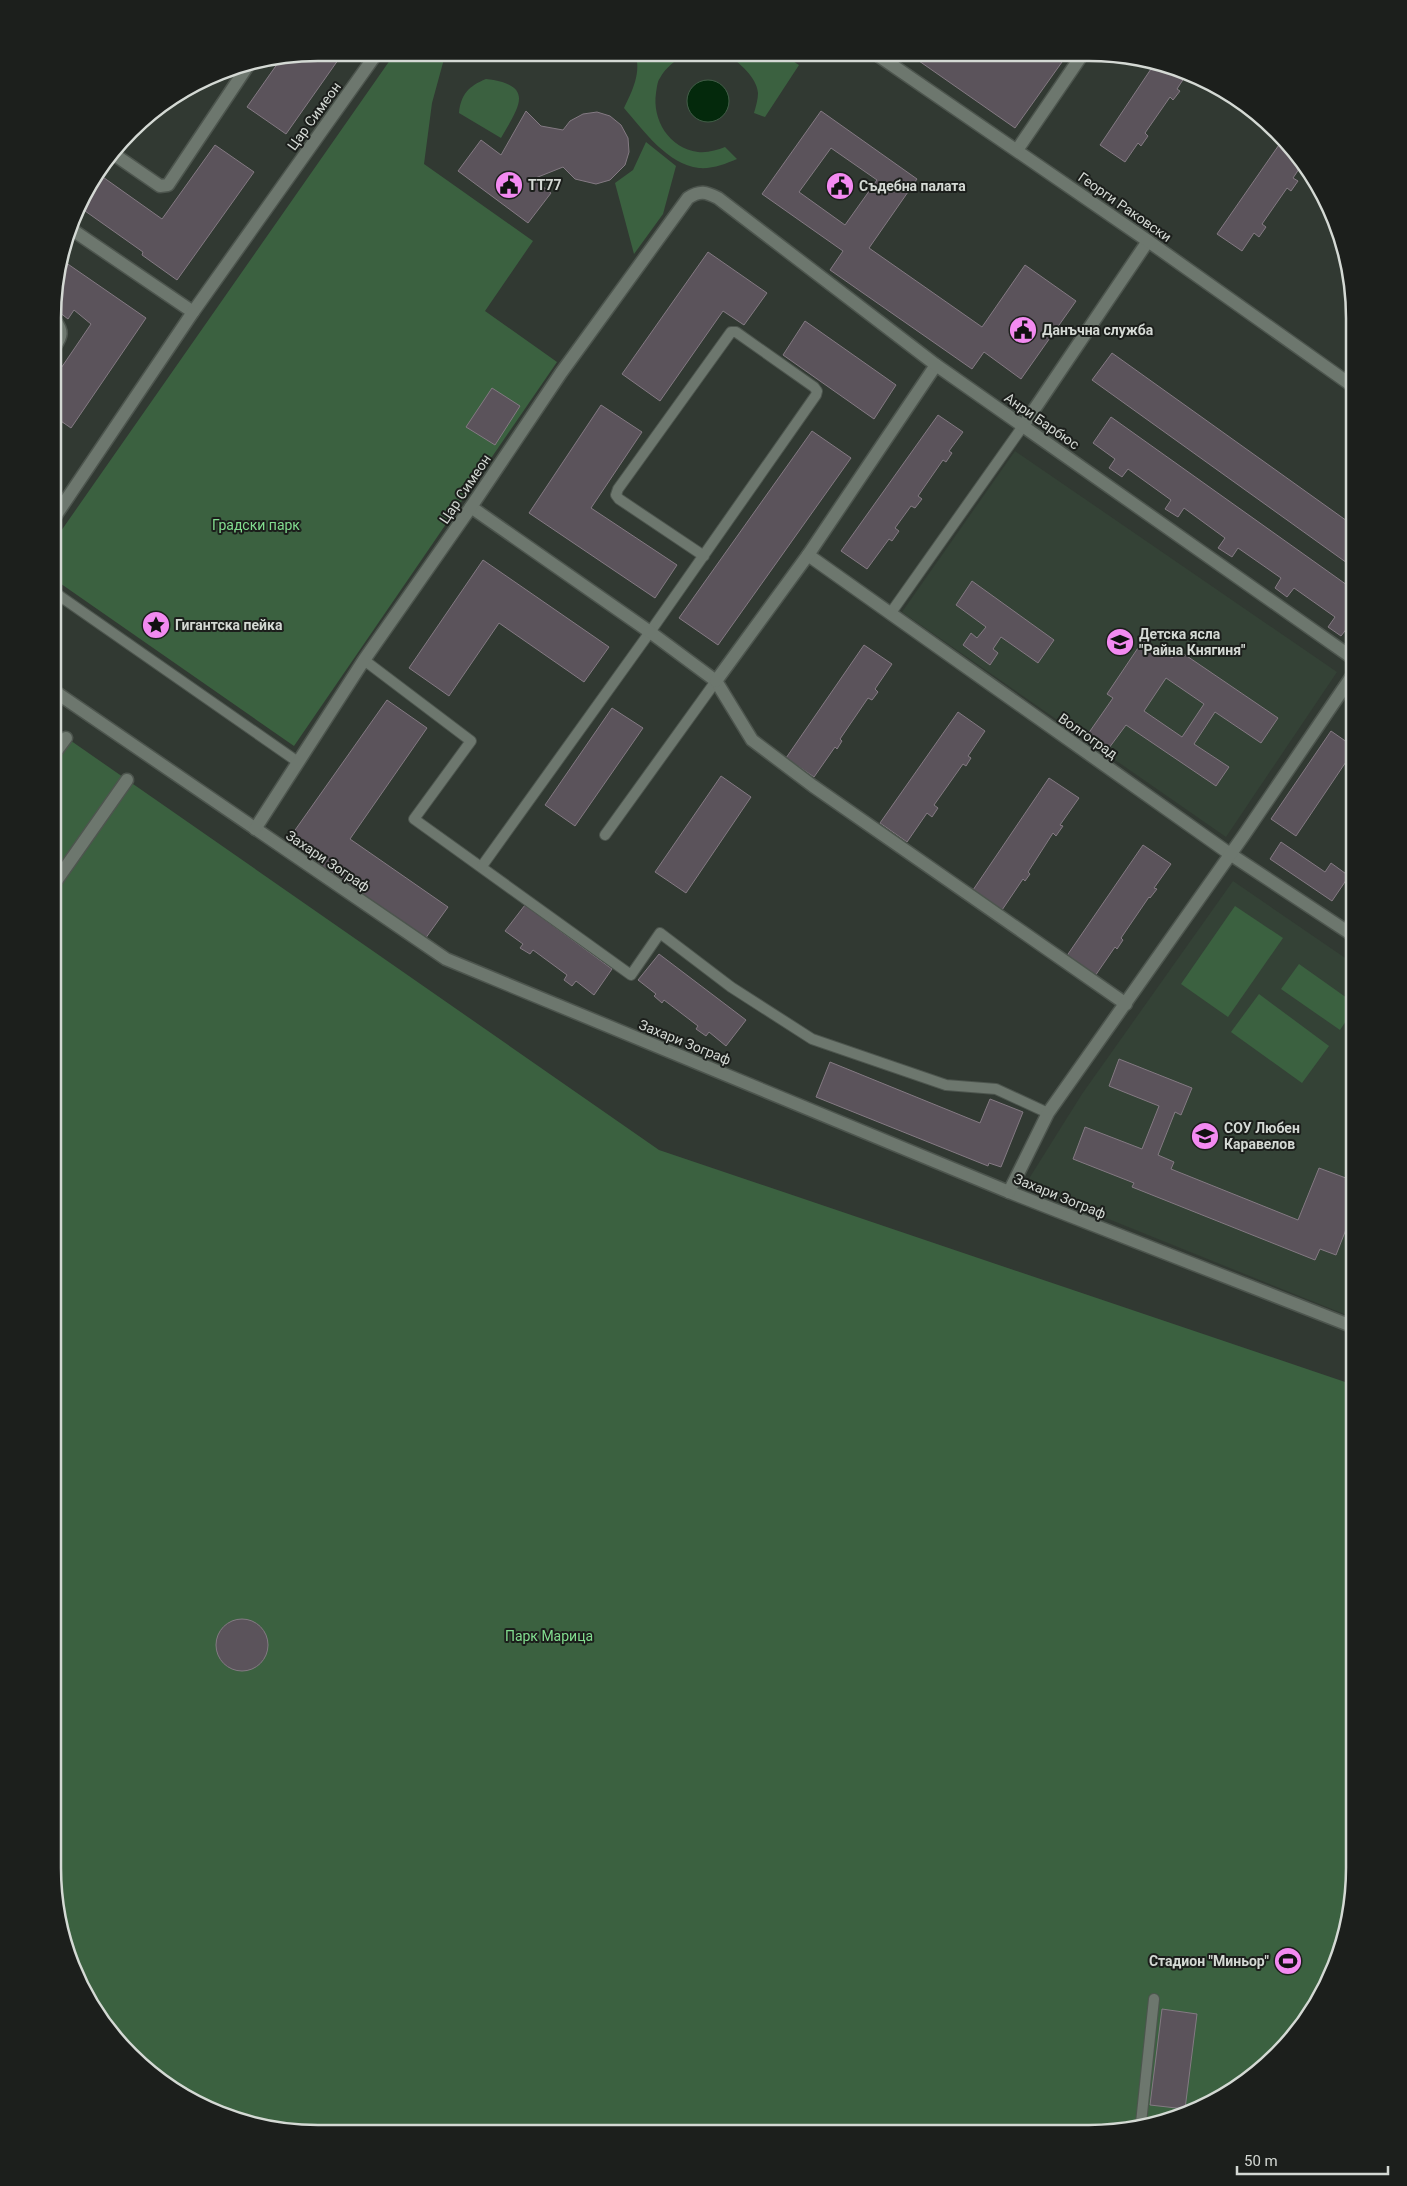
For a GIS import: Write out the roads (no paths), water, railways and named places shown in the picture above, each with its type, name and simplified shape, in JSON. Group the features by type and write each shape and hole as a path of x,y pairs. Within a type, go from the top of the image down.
{"street":[{"name":"Цар Симеон","path":"61,508 193,312 371,61"},
{"name":"Георги Раковски","path":"886,61 1148,241 1346,381"},
{"path":"1017,150 1078,61"},
{"path":"118,157 160,186 168,185 243,73"},
{"name":"Цар Симеон","path":"255,829 364,660 472,507 562,373 688,198 697,192 705,192 718,198"},
{"name":"Анри Барбюс","path":"718,198 936,365 1346,653"},
{"path":"76,233 193,312"},
{"path":"1023,426 1148,241"},
{"path":"716,681 808,555 936,365"},
{"path":"472,507 650,632 716,681 752,740 821,792 1126,1004"},
{"name":"Волгоград","path":"808,555 1230,854 1346,931"},
{"path":"1009,1192 1048,1113 1126,1004 1346,685"},
{"name":"Захари Зограф","path":"61,696 446,959 1009,1192 1346,1325"},
{"path":"61,745 66,738"},
{"path":"61,874 127,780"}],"lane":[{"path":"482,866 704,556 817,391 814,386 736,332 731,332 616,495 619,499 704,556"},
{"path":"890,614 1023,426"},
{"path":"61,597 298,762"},
{"path":"364,660 471,741 414,819 482,866 631,975 660,933 731,987 812,1039 946,1085 996,1089 1048,1113"},
{"path":"606,835 716,681"},
{"path":"1141,2119 1154,1999"}],"place":[{"name":"TT77","path":"509,185"},
{"name":"Съдебна палата","path":"840,186"},
{"name":"Данъчна служба","path":"1023,330"},
{"name":"Гигантска пейка","path":"156,625"},
{"name":"Детска ясла \"Райна Княгиня\"","path":"1120,642"},
{"name":"СОУ Любен Каравелов","path":"1205,1136"},
{"name":"Стадион \"Миньор\"","path":"1288,1961"}],"park label":[{"name":"Градски парк","path":"256,525"},
{"name":"Парк Марица","path":"549,1636"}]}
